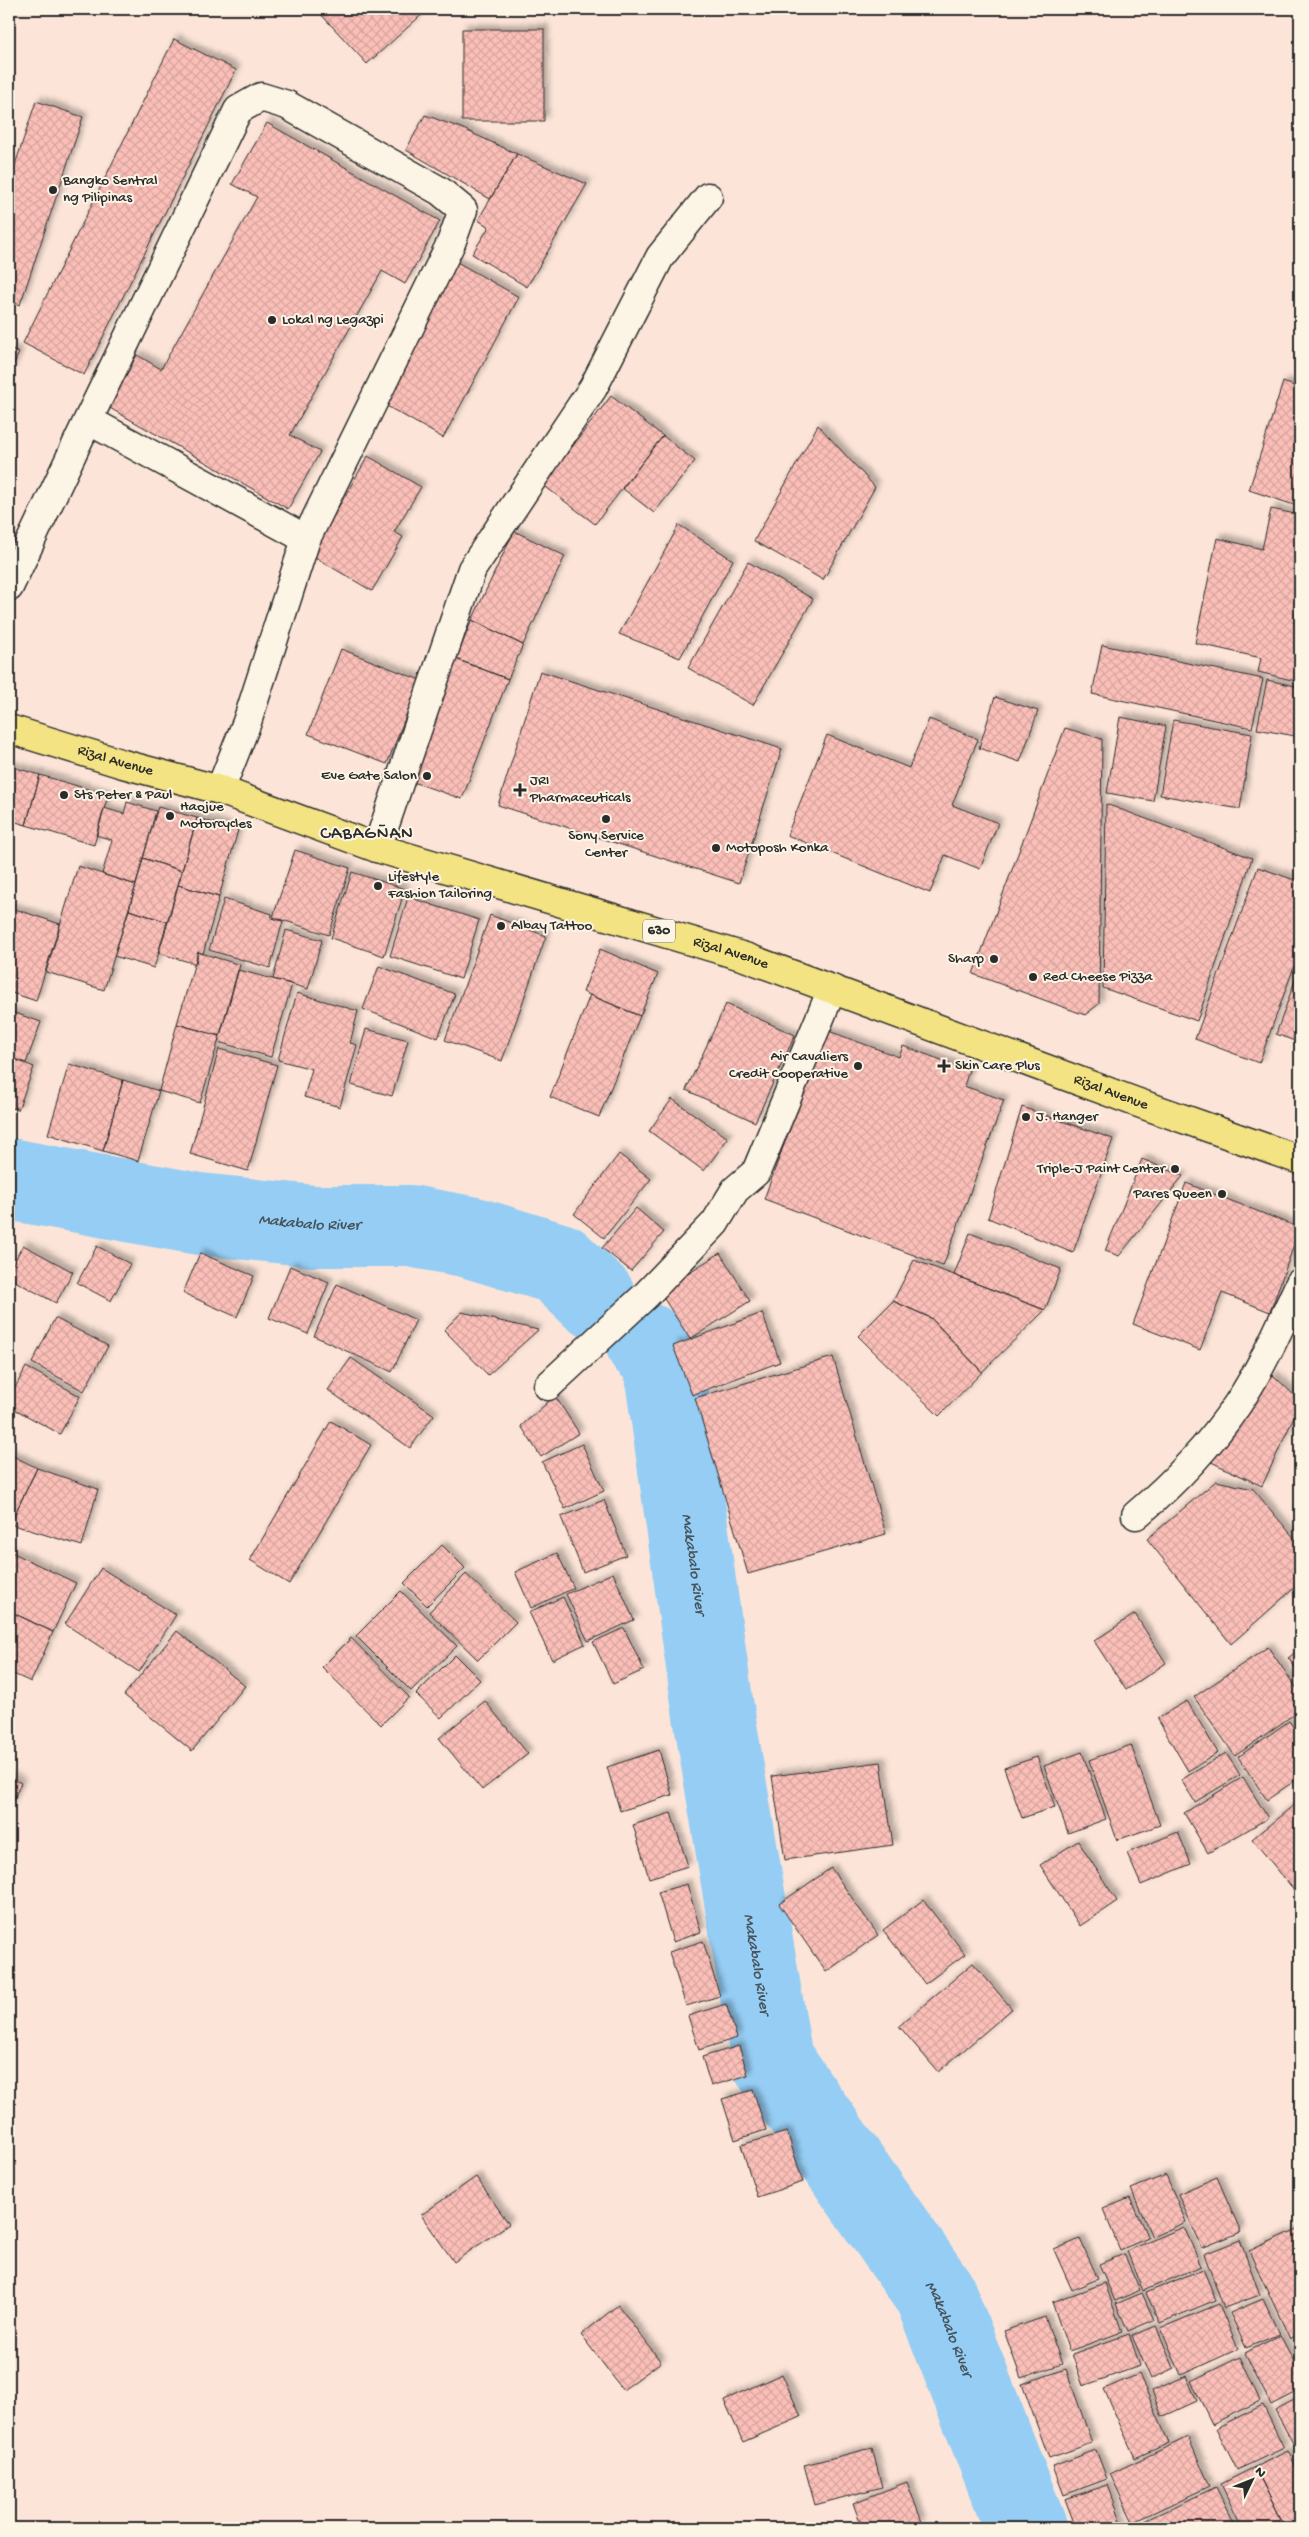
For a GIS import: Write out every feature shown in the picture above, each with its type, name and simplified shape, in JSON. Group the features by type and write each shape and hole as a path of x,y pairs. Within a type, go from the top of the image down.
{"main road":[{"name":"Rizal Avenue","path":"9,729 123,764 220,790 377,848 745,957 1300,1160"}],"street":[{"path":"9,587 238,110 260,97 287,105 440,191 463,210 451,243 306,539 247,722 220,790"},
{"path":"377,848 472,569 593,388 660,257 708,197"},
{"path":"88,420 306,539"},
{"path":"548,1386 645,1296 715,1223 735,1190 756,1172 832,989"},
{"path":"1136,1515 1158,1497 1194,1460 1237,1405 1260,1365 1300,1284"}],"building":[{"path":"316,9 428,9 367,64"},
{"path":"462,29 544,29 544,121 462,121"},
{"path":"174,39 236,70 84,375 23,343"},
{"path":"36,101 83,117 20,305 9,301 9,183"},
{"path":"425,115 461,128 517,154 490,199 406,150"},
{"name":"Lokal ng Legazpi","path":"267,123 440,221 405,284 382,271 290,435 320,452 288,509 108,407 137,355 161,369 257,197 232,184"},
{"path":"517,154 587,184 527,287 472,254 489,227 478,220"},
{"path":"455,261 519,297 443,438 378,401"},
{"path":"9,349 19,353 9,374"},
{"path":"1283,382 1300,388 1300,507 1249,490"},
{"path":"611,396 663,436 595,524 543,485"},
{"path":"818,425 875,487 823,580 754,541"},
{"path":"663,436 695,461 654,513 622,488"},
{"path":"368,456 421,487 394,532 403,537 372,591 311,555"},
{"path":"1271,509 1300,515 1300,594 1294,623 1300,624 1300,682 1258,672 1261,658 1195,643 1217,538 1262,549"},
{"path":"679,525 733,560 680,658 619,634"},
{"path":"514,531 565,556 523,645 472,620"},
{"path":"748,562 813,599 753,705 688,668"},
{"path":"472,620 523,645 508,679 456,659"},
{"path":"1102,645 1263,679 1252,728 1092,694"},
{"path":"341,649 420,680 387,764 308,734"},
{"path":"456,659 508,679 462,799 413,782"},
{"path":"540,671 782,749 739,883 498,805"},
{"path":"1267,680 1300,687 1300,710 1295,736 1257,729"},
{"path":"995,697 1038,711 1020,762 979,748"},
{"path":"1120,717 1166,726 1153,801 1107,793"},
{"path":"929,719 978,739 952,805 998,823 980,869 945,855 930,893 787,835 827,735 909,768"},
{"path":"1173,720 1252,734 1240,809 1160,795"},
{"path":"1065,728 1102,739 1099,1004 1085,1015 973,974"},
{"path":"9,766 40,775 26,825 9,820"},
{"path":"40,775 108,795 94,845 26,825"},
{"path":"127,802 156,811 136,885 102,874 112,840 96,835 104,808 124,814"},
{"path":"1106,804 1252,858 1197,1021 1103,988"},
{"path":"158,807 197,818 182,871 143,858"},
{"path":"197,818 238,830 219,897 178,885"},
{"path":"295,850 350,868 329,935 273,917"},
{"path":"143,858 182,871 168,922 129,910"},
{"path":"78,866 136,885 104,990 46,972"},
{"path":"1258,867 1300,882 1300,950 1259,1063 1195,1039"},
{"path":"352,872 405,889 384,956 331,938"},
{"path":"178,885 219,897 203,954 198,952 196,964 158,953"},
{"path":"408,897 479,920 461,979 390,956"},
{"path":"224,899 272,914 271,918 283,921 270,968 209,950"},
{"path":"9,907 60,924 36,1001 9,992"},
{"path":"129,910 168,922 154,968 114,956"},
{"path":"490,915 546,936 502,1061 445,1040"},
{"path":"286,930 322,940 308,989 273,979"},
{"path":"600,949 658,974 640,1016 583,992"},
{"path":"198,952 240,965 220,1036 177,1024"},
{"path":"379,966 455,994 438,1038 363,1009"},
{"path":"238,970 292,984 271,1057 218,1042"},
{"path":"1300,970 1300,1043 1276,1034"},
{"path":"297,993 358,1011 350,1043 357,1045 340,1107 304,1097 312,1069 278,1060"},
{"path":"590,995 640,1016 599,1117 550,1097"},
{"path":"726,1004 795,1035 755,1122 686,1090"},
{"path":"9,1011 41,1022 26,1063 9,1057"},
{"path":"177,1024 220,1036 200,1103 159,1091"},
{"path":"366,1029 408,1040 392,1096 351,1085"},
{"path":"826,1030 899,1057 903,1046 969,1070 964,1086 1004,1100 943,1266 764,1199"},
{"path":"219,1049 277,1065 248,1171 190,1154"},
{"path":"9,1057 34,1067 18,1110 9,1107"},
{"path":"69,1064 123,1080 103,1151 48,1134"},
{"path":"123,1080 159,1091 138,1161 103,1151"},
{"path":"672,1099 728,1138 704,1171 649,1131"},
{"path":"1022,1107 1113,1139 1073,1253 988,1218"},
{"path":"619,1154 651,1179 604,1238 574,1214"},
{"path":"1142,1159 1183,1176 1119,1256 1105,1251"},
{"path":"1186,1183 1300,1228 1270,1312 1222,1293 1200,1350 1133,1324"},
{"path":"636,1208 664,1232 631,1271 602,1248"},
{"path":"970,1233 1061,1269 1045,1310 954,1275"},
{"path":"23,1245 73,1272 56,1303 9,1278 9,1271"},
{"path":"97,1246 130,1264 111,1301 77,1283"},
{"path":"200,1253 254,1276 237,1317 183,1293"},
{"path":"720,1253 750,1301 690,1339 659,1291"},
{"path":"914,1260 1045,1310 982,1372 931,1318 893,1301"},
{"path":"290,1266 329,1282 308,1334 269,1318"},
{"path":"337,1284 416,1320 392,1372 314,1336"},
{"path":"893,1301 931,1318 982,1372 939,1416 858,1336"},
{"path":"462,1312 538,1330 488,1375 444,1330"},
{"path":"762,1313 780,1362 692,1395 673,1346"},
{"path":"55,1318 108,1346 84,1391 32,1363"},
{"path":"833,1357 886,1534 748,1574 695,1398"},
{"path":"351,1358 434,1415 410,1448 328,1390"},
{"path":"26,1367 80,1396 60,1434 9,1406 9,1399"},
{"path":"1273,1375 1300,1401 1300,1404 1262,1486 1209,1461"},
{"path":"555,1396 579,1433 541,1457 521,1426"},
{"path":"331,1421 371,1445 289,1584 250,1560"},
{"path":"582,1444 604,1491 565,1509 542,1462"},
{"path":"9,1454 37,1468 10,1524 9,1523"},
{"path":"37,1468 98,1489 82,1546 10,1524"},
{"path":"1216,1481 1253,1489 1300,1545 1300,1583 1231,1644 1147,1539"},
{"path":"604,1500 626,1555 583,1572 561,1517"},
{"path":"442,1545 465,1568 427,1606 404,1583"},
{"path":"9,1551 76,1583 53,1632 9,1611"},
{"path":"557,1553 574,1588 531,1608 515,1572"},
{"path":"101,1568 176,1615 139,1672 65,1624"},
{"path":"613,1573 634,1620 588,1641 566,1594"},
{"path":"466,1574 516,1622 478,1660 429,1612"},
{"path":"401,1591 457,1646 411,1691 356,1636"},
{"path":"563,1597 585,1644 552,1660 529,1612"},
{"path":"9,1611 53,1632 31,1682 9,1672"},
{"path":"1135,1614 1166,1663 1126,1690 1094,1641"},
{"path":"624,1628 644,1670 613,1684 593,1642"},
{"path":"177,1631 245,1686 192,1751 124,1695"},
{"path":"351,1638 409,1697 381,1725 322,1667"},
{"path":"1268,1647 1300,1693 1300,1710 1235,1756 1194,1697"},
{"path":"1300,1649 1300,1674 1288,1658"},
{"path":"455,1655 480,1680 441,1718 416,1694"},
{"path":"485,1701 528,1754 482,1790 439,1738"},
{"path":"1187,1701 1218,1753 1188,1771 1157,1718"},
{"path":"1289,1721 1300,1737 1300,1777 1267,1800 1238,1757"},
{"path":"1131,1745 1160,1825 1117,1840 1089,1760"},
{"path":"659,1750 672,1795 620,1811 607,1767"},
{"path":"1082,1752 1106,1819 1068,1833 1044,1766"},
{"path":"1226,1753 1240,1775 1195,1802 1181,1780"},
{"path":"1037,1757 1055,1807 1022,1818 1004,1768"},
{"path":"881,1762 893,1845 785,1860 772,1776"},
{"path":"9,1777 21,1783 9,1809"},
{"path":"1243,1777 1268,1818 1208,1853 1184,1813"},
{"path":"1300,1800 1300,1897 1252,1839"},
{"path":"671,1813 688,1866 649,1878 633,1825"},
{"path":"1178,1832 1191,1864 1141,1885 1127,1853"},
{"path":"1078,1841 1117,1901 1080,1926 1040,1865"},
{"path":"831,1868 878,1935 826,1972 779,1904"},
{"path":"687,1884 701,1932 673,1942 658,1892"},
{"path":"923,1900 965,1954 925,1984 883,1930"},
{"path":"703,1941 720,1996 686,2006 669,1952"},
{"path":"973,1963 1012,2009 938,2072 899,2026"},
{"path":"726,2004 737,2038 699,2050 688,2016"},
{"path":"739,2046 748,2075 711,2086 702,2057"},
{"path":"753,2090 766,2130 735,2140 722,2099"},
{"path":"787,2132 803,2182 757,2197 741,2145"},
{"path":"1166,2175 1186,2222 1152,2237 1131,2189"},
{"path":"476,2177 509,2224 454,2262 421,2215"},
{"path":"1217,2177 1241,2232 1202,2248 1178,2194"},
{"path":"1130,2198 1148,2238 1120,2250 1103,2209"},
{"path":"1184,2227 1201,2266 1143,2291 1127,2251"},
{"path":"1300,2228 1300,2334 1290,2339 1249,2251"},
{"path":"1080,2239 1098,2279 1072,2290 1054,2250"},
{"path":"1240,2240 1260,2295 1224,2308 1204,2254"},
{"path":"1124,2254 1140,2290 1115,2301 1099,2264"},
{"path":"1203,2269 1216,2300 1160,2323 1146,2293"},
{"path":"1105,2283 1122,2332 1069,2351 1052,2302"},
{"path":"1142,2293 1154,2320 1128,2331 1116,2304"},
{"path":"1263,2299 1279,2334 1246,2348 1230,2313"},
{"path":"1219,2304 1238,2349 1181,2375 1161,2328"},
{"path":"618,2305 661,2362 623,2390 581,2335"},
{"path":"1045,2317 1062,2364 1021,2378 1004,2331"},
{"path":"1156,2326 1174,2368 1151,2379 1132,2336"},
{"path":"1129,2334 1140,2366 1083,2386 1072,2354"},
{"path":"1280,2335 1300,2373 1300,2390 1271,2405 1245,2353"},
{"path":"1240,2357 1260,2401 1212,2424 1191,2381"},
{"path":"1066,2369 1092,2443 1049,2458 1022,2384"},
{"path":"782,2374 801,2417 743,2442 724,2400"},
{"path":"1139,2374 1169,2443 1135,2458 1104,2389"},
{"path":"1186,2376 1197,2401 1162,2417 1152,2391"},
{"path":"1300,2397 1300,2447 1296,2449 1275,2410"},
{"path":"1263,2405 1284,2448 1237,2470 1216,2428"},
{"path":"1188,2437 1210,2486 1133,2522 1110,2474"},
{"path":"872,2448 882,2487 815,2505 804,2465"},
{"path":"1096,2450 1107,2479 1064,2495 1053,2466"},
{"path":"1288,2451 1300,2476 1300,2524 1285,2528 1255,2467"},
{"path":"1255,2467 1285,2528 1242,2528 1221,2484"},
{"path":"907,2482 922,2522 907,2528 862,2528 853,2503"},
{"path":"1108,2485 1123,2526 1076,2528 1065,2499"},
{"path":"1216,2487 1236,2528 1145,2528 1142,2522"}],"waterway":[{"name":"Makabalo River","path":"9,1179 199,1214 314,1226 410,1226 470,1237 559,1264 595,1298"},
{"name":"Makabalo River","path":"647,1344 663,1357 714,1715 772,2061 935,2294 1026,2528"}],"place":[{"name":"Bangko Sentral ng Pilipinas","path":"53,190"},
{"name":"Lokal ng Legazpi","path":"272,320"},
{"name":"Eve Gate Salon","path":"427,776"},
{"name":"JRI Pharmaceuticals","path":"520,790"},
{"name":"Sts Peter & Paul","path":"64,795"},
{"name":"Haojue Motorcycles","path":"170,816"},
{"name":"Sony Service Center","path":"606,819"},
{"name":"Motoposh Konka","path":"716,848"},
{"name":"Lifestyle Fashion Tailoring","path":"378,886"},
{"name":"Albay Tattoo","path":"501,926"},
{"name":"Sharp","path":"994,959"},
{"name":"Red Cheese Pizza","path":"1033,977"},
{"name":"Air Cavaliers Credit Cooperative","path":"858,1066"},
{"name":"Skin Care Plus","path":"944,1066"},
{"name":"J. Hanger","path":"1026,1117"},
{"name":"Triple-J Paint Center","path":"1175,1169"},
{"name":"Pares Queen","path":"1222,1194"}],"district":[{"name":"CABAGÑAN","path":"367,834"}]}
